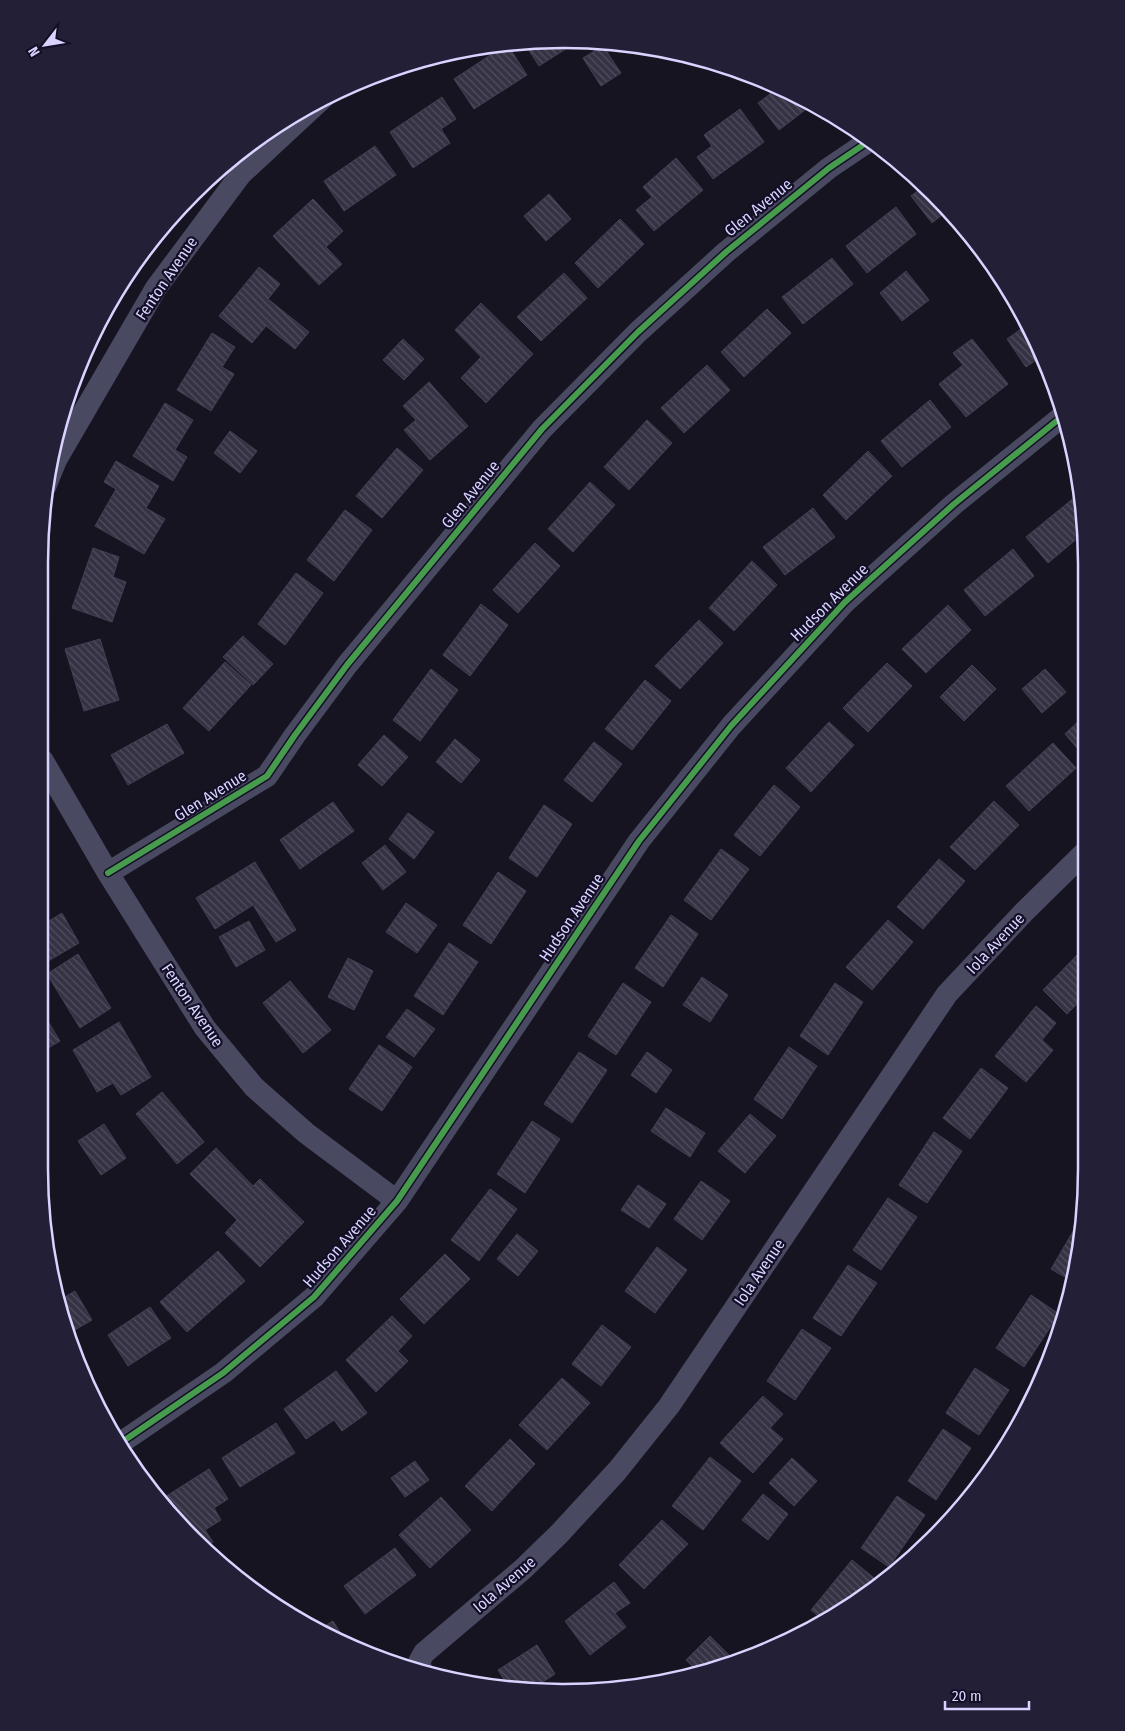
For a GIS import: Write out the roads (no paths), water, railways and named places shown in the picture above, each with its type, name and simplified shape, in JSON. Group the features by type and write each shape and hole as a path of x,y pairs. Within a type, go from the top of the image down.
{"street":[{"name":"Fenton Avenue","path":"59,456 156,288 241,174 301,119"},
{"name":"Glen Avenue","path":"108,873 267,776 347,665 542,429 638,332 726,252 829,168 863,145"},
{"name":"Hudson Avenue","path":"125,1440 223,1373 314,1297 397,1201 639,841 731,726 845,602 954,504 1057,420"},
{"name":"Fenton Avenue","path":"48,770 108,873 205,1028 254,1086 306,1132 397,1201"},
{"name":"Iola Avenue","path":"419,1663 424,1653 523,1569 559,1534 617,1471 669,1406 947,994 1024,912 1078,859"}]}
